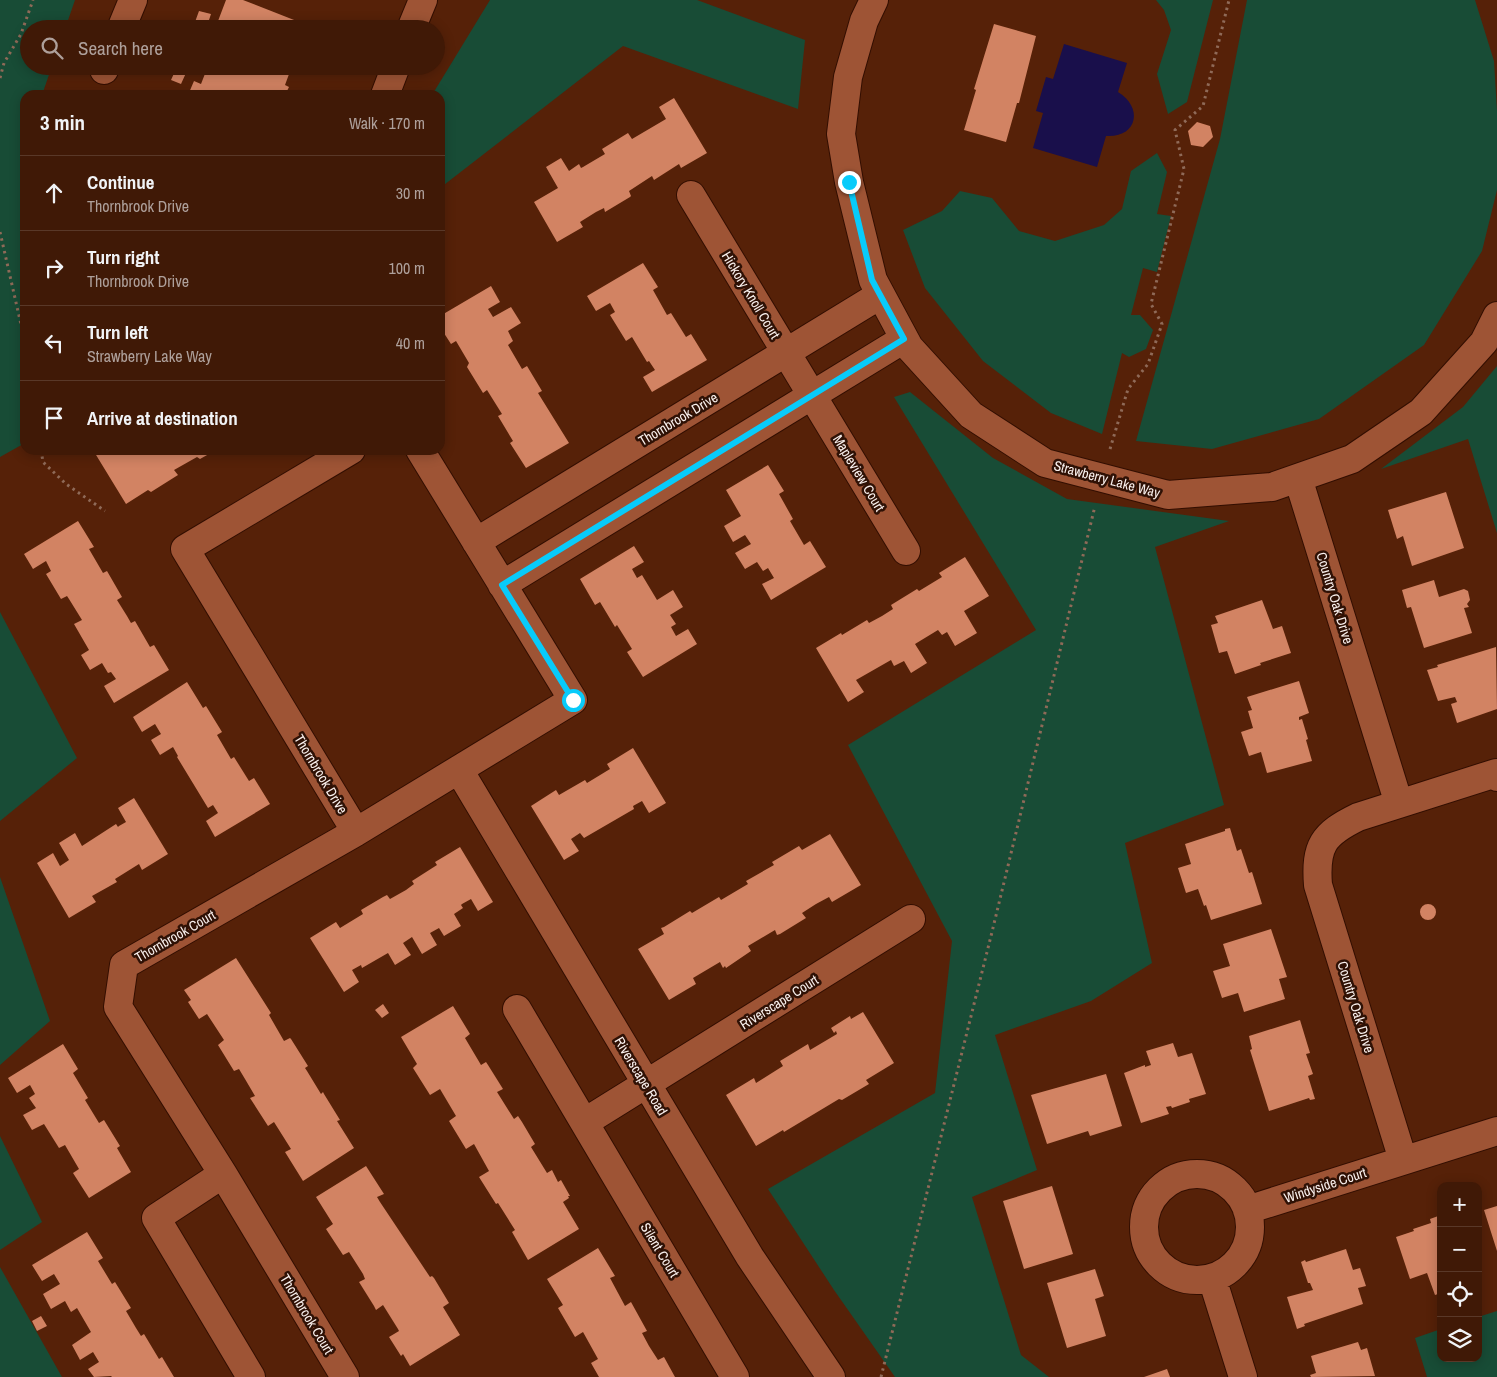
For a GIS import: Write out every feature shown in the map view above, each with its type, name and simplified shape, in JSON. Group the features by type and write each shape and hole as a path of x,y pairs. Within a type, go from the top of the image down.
{"street":[{"path":"125,20 133,0"},
{"path":"415,20 423,0"},
{"name":"Strawberry Lake Way","path":"874,0 864,21 848,77 841,134 855,211 872,280 909,347 971,415 1045,462 1168,495 1272,487 1352,459 1421,412 1484,342 1497,316"},
{"path":"387,90 393,75"},
{"name":"Hickory Knoll Court","path":"690,195 812,395"},
{"name":"Thornbrook Drive","path":"476,542 880,295"},
{"path":"502,585 904,339"},
{"name":"Mapleview Court","path":"812,395 906,551"},
{"name":"Thornbrook Drive","path":"342,455 185,550 356,832"},
{"path":"356,832 573,700 423,455"},
{"name":"Country Oak Drive","path":"1298,478 1399,804"},
{"name":"Riverscape Road","path":"459,770 750,1257 831,1377"},
{"name":"Country Oak Drive","path":"1403,1160 1318,885 1316,864 1323,843 1337,828 1358,817 1497,774"},
{"name":"Thornbrook Court","path":"345,1377 223,1174 118,1007 124,966 356,832"},
{"name":"Riverscape Court","path":"646,1084 912,918"},
{"name":"Silent Court","path":"517,1009 735,1377"},
{"path":"585,1122 646,1084"},
{"path":"1403,1160 1497,1131"},
{"name":"Windyside Court","path":"1247,1210 1403,1160"},
{"path":"223,1174 156,1218 251,1377"},
{"path":"1198,1174 1218,1178 1235,1190 1247,1210 1250,1228 1245,1248 1233,1265 1212,1278 1195,1279 1175,1275 1158,1263 1146,1243 1143,1225 1148,1205 1160,1188 1178,1177 1198,1174"},
{"path":"1212,1278 1243,1377"}],"path":[{"path":"27,20 33,0"},
{"path":"881,1377 990,942 1101,477 1128,389 1148,364 1162,324 1151,304 1184,169 1175,130 1202,106 1229,0"},
{"path":"0,78 4,62 20,37"},
{"path":"0,232 20,322"},
{"path":"42,455 44,462 66,484 105,511"}],"green space":[{"path":"0,0 75,0 68,20 20,20 20,75 49,75 44,90 20,90 20,446 0,457"},
{"path":"490,0 697,0 805,40 798,109 623,46 445,184 445,90 435,90"},
{"path":"1156,0 1213,0 1187,102 1168,114 1157,74 1171,30 1164,10"},
{"path":"1247,0 1475,0 1494,61 1497,111 1497,190 1482,251 1424,345 1319,419 1212,449 1136,441 1220,139"},
{"path":"1157,153 1167,172 1157,214 1171,216 1157,272 1143,268 1131,315 1140,315 1153,330 1146,349 1129,357 1122,353 1102,434 1051,413 983,361 925,288 903,230 942,211 960,191 992,198 1019,231 1055,241 1104,225 1122,209 1131,171"},
{"path":"1497,366 1497,533 1468,439 1381,469 1463,407"},
{"path":"910,392 993,458 1067,499 1229,521 1155,547 1224,805 1125,843 1152,963 1091,1001 995,1035 1037,1170 972,1197 1021,1355 1049,1377 895,1377 834,1290 768,1189 935,1093 952,941 848,745 1036,630 894,397"},
{"path":"0,612 77,758 0,821"},
{"path":"0,877 50,1021 0,1065"},
{"path":"0,1136 42,1222 0,1250"},
{"path":"0,1267 62,1377 0,1377"},
{"path":"1497,1311 1497,1377 1427,1377 1415,1338 1437,1330 1437,1362 1482,1362 1482,1316"}],"shaded area":[{"path":"1064,44 1127,63 1118,92 1131,106 1134,113 1133,121 1125,132 1106,136 1097,167 1033,148 1043,113 1036,111 1046,77 1053,79"}],"building":[{"path":"226,0 243,0 294,20 218,20"},
{"path":"199,11 211,14 209,20 196,20"},
{"path":"994,24 1036,36 1019,103 1017,103 1006,142 964,130 976,90 974,89"},
{"path":"173,75 185,75 181,84 171,80"},
{"path":"204,75 289,75 285,85 289,87 288,90 190,90 194,81 201,84"},
{"path":"674,98 707,153 681,168 679,164 654,180 652,176 629,191 630,197 605,212 604,208 596,212 580,222 583,227 557,242 534,202 558,188 546,167 561,158 569,171 579,164 581,168 583,167 605,154 602,149 628,133 632,139 666,119 659,107"},
{"path":"1197,122 1210,126 1213,137 1203,147 1191,145 1188,131"},
{"path":"643,263 658,287 653,290 667,315 671,313 686,337 691,334 707,360 652,392 643,377 655,370 649,361 647,362 632,337 626,341 610,315 615,312 610,303 596,311 587,296"},
{"path":"491,286 500,302 488,309 493,317 511,307 521,323 508,331 513,341 508,345 522,369 527,366 542,391 538,393 569,443 526,468 510,443 513,441 498,416 502,414 487,390 483,393 467,367 469,363 456,341 451,344 445,335 445,313"},
{"path":"96,455 207,455 200,459 197,457 174,470 178,475 151,492 148,490 126,504"},
{"path":"768,465 784,491 779,494 793,519 790,521 804,545 810,541 826,567 771,600 762,584 774,578 768,568 763,571 757,562 745,569 735,553 751,544 745,535 733,542 724,526 741,516 726,490"},
{"path":"1446,492 1464,548 1412,566 1403,536 1397,539 1388,510"},
{"path":"78,521 94,547 89,549 103,573 107,571 122,597 117,600 131,623 135,621 150,647 154,645 169,670 114,703 104,686 116,679 111,672 108,673 102,663 90,670 81,655 89,650 74,624 82,620 67,596 61,599 46,574 51,571 46,561 33,569 24,554"},
{"path":"634,546 644,562 632,569 637,578 642,575 657,600 673,590 683,607 670,615 676,624 671,627 676,636 688,629 697,644 643,677 627,652 632,649 617,625 615,627 600,602 595,605 580,579"},
{"path":"965,557 989,596 964,611 977,633 955,646 947,632 942,635 938,630 915,644 927,663 911,673 904,661 894,666 891,660 856,680 864,692 848,702 816,648 867,620 869,623 882,616 893,609 891,605 917,589 919,591 942,577 939,573"},
{"path":"1434,580 1439,597 1464,589 1468,591 1470,600 1467,604 1469,607 1464,608 1472,633 1424,648 1411,607 1407,608 1402,590"},
{"path":"1262,600 1273,629 1282,626 1291,653 1260,663 1261,665 1235,674 1227,651 1219,653 1211,625 1218,623 1215,616"},
{"path":"1496,647 1497,709 1457,723 1451,704 1457,702 1455,697 1438,701 1427,670 1438,667 1437,665"},
{"path":"1299,681 1309,713 1299,717 1299,720 1302,719 1312,761 1267,773 1261,752 1249,756 1241,732 1253,728 1248,711 1252,710 1247,697"},
{"path":"187,682 203,708 206,706 222,732 217,735 231,759 234,757 249,781 254,778 270,804 215,837 206,821 218,813 213,805 208,808 177,757 173,747 160,755 151,740 161,734 155,724 142,732 133,717"},
{"path":"633,748 666,803 649,813 642,801 633,806 634,809 584,838 580,833 571,839 579,851 564,860 531,806 556,790 559,795 585,780 587,783 610,769 607,764"},
{"path":"134,798 168,854 142,870 139,864 115,879 117,882 92,896 96,902 69,918 37,863 53,853 60,866 69,860 59,843 75,833 82,846 116,824 118,827 126,822 118,808"},
{"path":"1230,828 1237,851 1241,849 1249,873 1252,872 1262,904 1211,920 1198,889 1186,893 1178,868 1191,864 1185,844"},
{"path":"830,834 861,885 832,902 829,897 816,904 802,913 806,918 780,934 777,935 775,930 748,946 751,951 726,968 725,966 723,968 720,962 693,978 696,984 669,1000 638,949 664,934 661,928 719,897 721,900 748,884 746,881 774,865 772,862 799,846 802,850"},
{"path":"460,847 493,902 478,911 471,899 462,904 463,908 454,914 461,926 444,936 439,928 430,933 437,945 422,954 412,937 403,943 411,955 395,965 388,953 362,968 361,965 352,970 359,982 344,992 310,938 336,922 340,928 363,914 361,910 383,897 387,895 390,899 406,890 414,884 412,881 437,865 435,862"},
{"path":"1425,904 1431,904 1436,909 1434,918 1425,920 1420,915 1420,909"},
{"path":"1271,929 1287,977 1279,979 1285,999 1244,1012 1238,993 1222,998 1213,971 1230,966 1223,944"},
{"path":"236,958 271,1013 269,1015 284,1041 291,1039 308,1066 305,1068 321,1094 323,1092 340,1120 337,1121 354,1148 303,1181 285,1152 291,1149 274,1122 268,1126 250,1098 255,1096 239,1069 234,1071 218,1045 224,1040 207,1014 199,1019 188,1002 191,1000 184,990"},
{"path":"383,1004 389,1013 382,1018 375,1010"},
{"path":"453,1006 470,1034 465,1038 481,1065 486,1062 503,1089 497,1092 514,1119 518,1116 522,1122 535,1144 531,1147 547,1173 552,1170 558,1182 561,1180 570,1196 563,1202 579,1229 528,1260 512,1232 515,1230 479,1177 489,1171 474,1144 466,1149 449,1121 456,1116 440,1089 430,1095 413,1068 417,1064 401,1037"},
{"path":"863,1012 894,1063 866,1080 869,1084 756,1146 726,1095 754,1078 756,1083 783,1066 780,1061 808,1044 810,1050 837,1034 831,1028 850,1016 851,1019"},
{"path":"1300,1020 1310,1053 1306,1054 1313,1074 1308,1076 1315,1099 1310,1100 1309,1098 1269,1111 1250,1050 1252,1049 1249,1036"},
{"path":"1173,1043 1178,1057 1192,1053 1206,1094 1189,1099 1190,1102 1172,1108 1171,1106 1166,1107 1169,1114 1141,1123 1124,1073 1145,1065 1145,1067 1151,1065 1146,1051"},
{"path":"63,1044 78,1069 73,1073 88,1098 85,1100 99,1123 104,1120 120,1146 117,1148 131,1172 89,1198 73,1173 79,1169 65,1145 59,1148 44,1124 32,1130 23,1115 36,1108 29,1098 35,1094 30,1085 17,1093 8,1078"},
{"path":"1106,1074 1122,1126 1090,1136 1088,1131 1047,1144 1031,1095"},
{"path":"366,1166 384,1194 377,1197 380,1202 430,1277 434,1278 449,1303 443,1307 460,1335 410,1366 389,1337 399,1331 398,1329 383,1305 376,1310 359,1282 365,1279 363,1274 349,1252 343,1255 326,1229 333,1224 316,1197"},
{"path":"1052,1186 1073,1254 1024,1269 1003,1201"},
{"path":"1497,1206 1497,1251 1484,1210"},
{"path":"1437,1216 1437,1294 1435,1295 1427,1273 1410,1279 1396,1237 1431,1223 1430,1219"},
{"path":"87,1232 103,1258 98,1261 112,1284 115,1282 131,1308 126,1311 136,1328 141,1336 144,1334 159,1359 162,1357 174,1377 94,1377 88,1369 99,1362 93,1352 80,1360 72,1345 91,1332 77,1308 71,1312 65,1301 51,1309 43,1294 60,1284 54,1274 42,1281 32,1265"},
{"path":"598,1248 615,1276 610,1278 625,1306 631,1302 647,1331 642,1333 649,1346 658,1360 664,1357 675,1377 599,1377 591,1363 598,1359 583,1332 575,1337 558,1308 563,1305 547,1279"},
{"path":"1346,1249 1353,1270 1360,1268 1366,1286 1358,1288 1363,1304 1304,1324 1305,1326 1297,1329 1287,1297 1313,1290 1310,1283 1308,1283 1301,1262"},
{"path":"1095,1269 1104,1296 1095,1299 1106,1336 1067,1348 1047,1283"},
{"path":"41,1316 47,1326 37,1331 32,1321"},
{"path":"1358,1342 1361,1350 1367,1348 1375,1376 1311,1377 1310,1375 1316,1373 1311,1356"},
{"path":"1167,1369 1170,1377 1144,1377"}],"route":[{"path":"573,700 502,585 904,339 872,280 849,182"}]}
